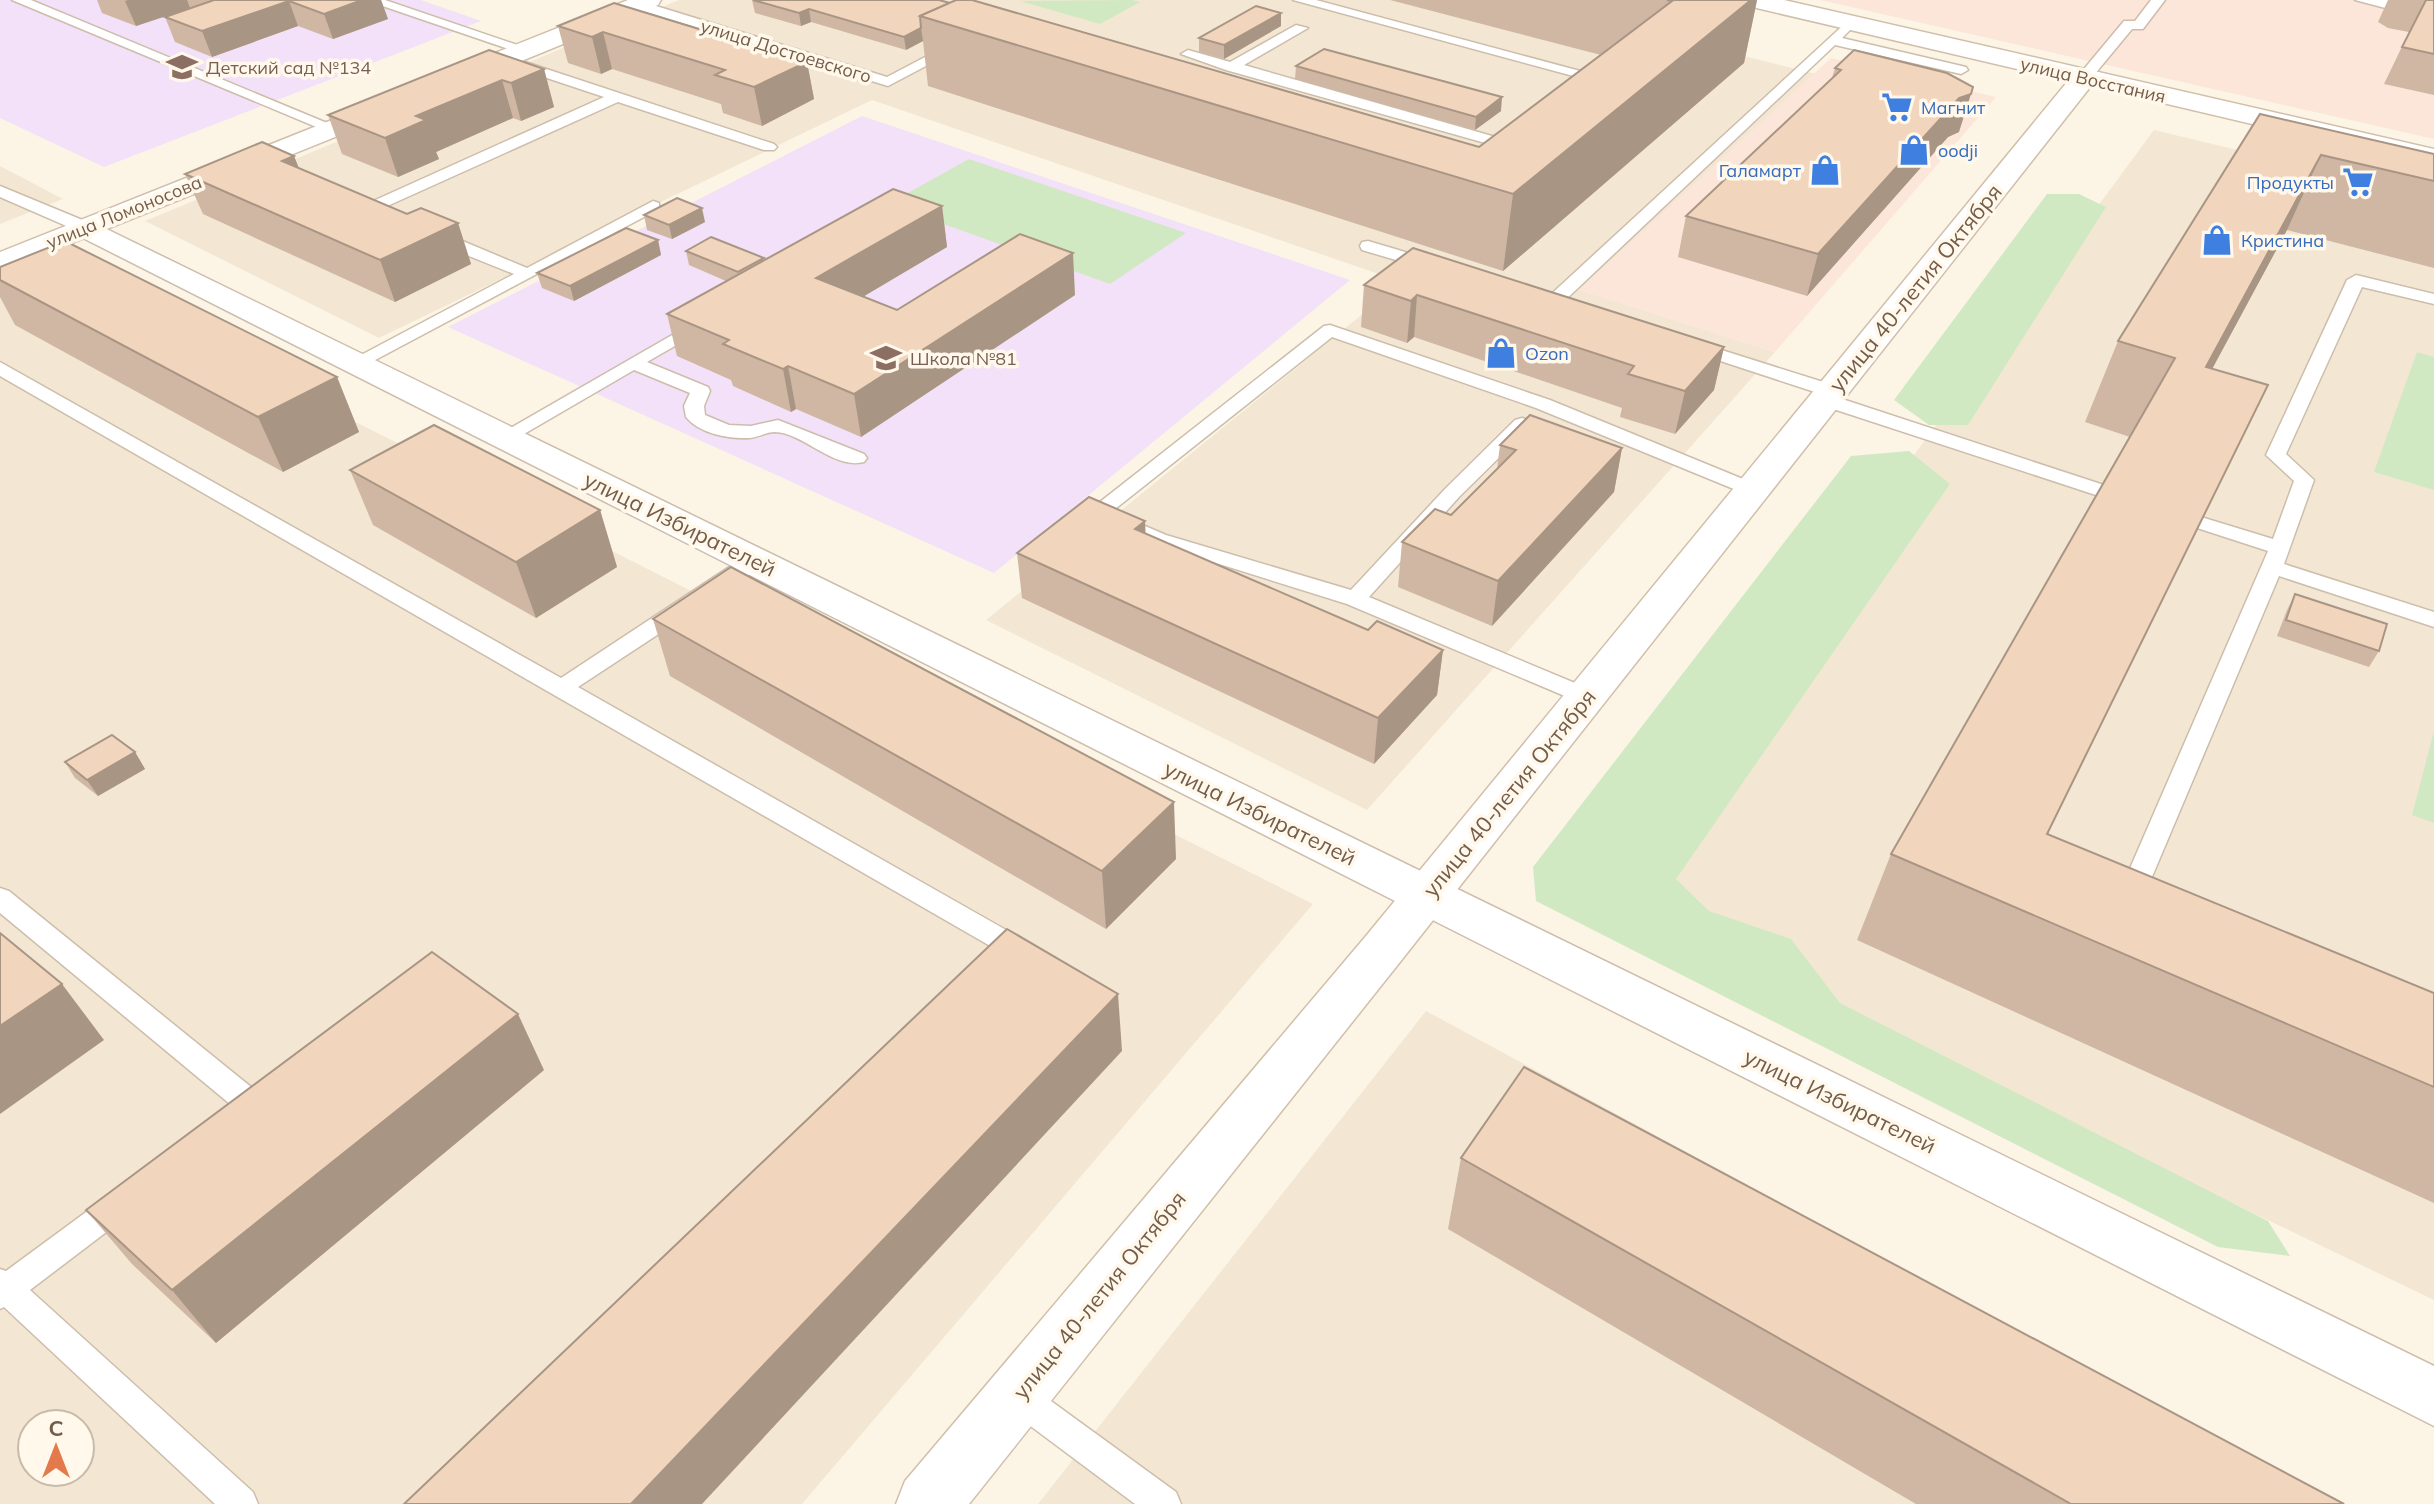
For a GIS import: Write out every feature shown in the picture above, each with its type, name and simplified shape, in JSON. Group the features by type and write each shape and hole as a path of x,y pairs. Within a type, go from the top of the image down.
{"street":[{"name":"улица Восстания","path":"1752,0 1841,31 2084,78 2434,158"},
{"name":"улица Ломоносова","path":"0,263 643,2"},
{"name":"улица 40-летия Октября","path":"928,1504 1426,896 2084,78"},
{"name":"улица Избирателей","path":"86,228 2434,1397"}],"lane":[{"path":"19,0 331,128"},
{"path":"372,0 515,54 617,97 769,147"},
{"path":"1300,0 1588,75 1563,94"},
{"path":"2084,78 2129,24 2138,26 2158,0"},
{"path":"2362,0 2393,6 2398,0"},
{"name":"улица Достоевского","path":"643,2 888,82 971,38"},
{"path":"1231,67 1301,28"},
{"path":"1554,301 1841,31 1961,70"},
{"path":"1188,54 1501,143"},
{"path":"396,220 361,206 617,97"},
{"path":"252,160 280,173"},
{"path":"0,191 86,228"},
{"path":"355,363 653,206"},
{"path":"424,232 528,274"},
{"path":"1368,246 1454,272"},
{"path":"2173,905 2134,889 2276,557 2304,480 2276,455 2356,280 2434,299"},
{"path":"505,437 712,317"},
{"path":"1078,530 1330,330 1543,404 1753,490"},
{"path":"1675,340 2109,493"},
{"path":"633,363 701,391 694,406 696,417 709,426 751,432 778,426 857,458"},
{"path":"0,368 1011,945 977,978"},
{"path":"1355,599 1452,493 1543,404"},
{"path":"1098,513 1159,539 1355,599 1586,697"},
{"path":"2201,523 2276,557 2434,620"},
{"path":"561,688 754,561"},
{"path":"0,898 251,1104"},
{"path":"215,1132 275,1086"},
{"path":"141,1187 2,1289 241,1504"},
{"path":"1017,1396 1164,1504"}],"shaded area":[{"name":"Детский сад №134","path":"0,0 421,0 481,21 104,167 0,118"},
{"path":"679,0 1517,0 1816,74 1580,290 1775,352 1367,810 986,620 1402,282 872,100 379,338 145,221"},
{"path":"1820,0 2434,0 2434,139"},
{"path":"1831,58 1996,97 1775,352 1579,290"},
{"name":"Школа №81","path":"862,116 1350,280 994,573 448,327"},
{"path":"2154,130 2434,197 2434,1300 1590,894"},
{"path":"0,166 63,199 0,224"},
{"path":"48,267 1313,904 802,1504 0,1504 0,287"},
{"path":"1426,1011 2337,1504 1038,1504"}],"green space":[{"path":"1020,1 1140,2 1100,24"},
{"path":"969,159 1186,233 1110,284 888,204"},
{"path":"2047,194 2079,194 2106,207 1968,425 1929,425 1894,400"},
{"path":"2417,352 2434,357 2434,490 2374,472"},
{"path":"1909,451 1950,484 1676,879 1709,911 1791,939 1840,1003 2268,1221 2290,1256 2218,1247 1536,901 1533,867 1851,456"},
{"path":"2434,731 2434,823 2412,815"}],"building":[{"path":"214,0 362,0 324,14 289,1 202,31 165,17"},
{"path":"753,0 939,0 950,3 920,16 921,28 904,37 809,9 799,13"},
{"path":"956,0 972,0 1479,147 1672,1 1667,0 1751,0 1513,194 920,16"},
{"path":"2426,0 2434,0 2434,54 2402,47"},
{"path":"614,3 807,62 754,87 715,75 725,70 603,32 592,37 558,26"},
{"path":"1256,6 1281,13 1224,45 1199,38"},
{"path":"1324,49 1502,97 1476,117 1296,66"},
{"path":"489,50 544,69 511,83 502,80 416,116 426,120 385,138 328,115"},
{"path":"1854,50 1947,73 1973,87 1971,94 1959,98 1818,254 1686,216 1841,70 1835,68"},
{"path":"2260,114 2434,154 2434,181 2321,155 2206,367 2268,385 2047,834 2434,993 2434,1087 1891,854 2175,358 2118,341"},
{"path":"262,142 294,156 282,161 407,214 421,208 458,223 380,260 185,174"},
{"path":"893,189 942,206 816,278 897,310 1020,234 1073,253 854,394 788,366 783,369 723,344 729,340 667,314"},
{"path":"677,198 702,208 669,225 644,215"},
{"path":"626,228 658,240 570,286 537,273"},
{"path":"711,237 764,258 738,272 686,251"},
{"path":"65,241 337,377 258,417 0,280 0,267"},
{"path":"1413,248 1724,347 1685,391 1628,374 1634,366 1417,295 1411,301 1364,285"},
{"path":"1530,415 1622,448 1498,581 1402,542 1435,509 1451,515 1516,450 1500,445"},
{"path":"434,425 600,510 516,562 350,470"},
{"path":"1089,497 1145,521 1135,529 1368,630 1377,621 1443,650 1378,718 1017,553"},
{"path":"731,567 1174,802 1102,871 653,619"},
{"path":"2295,594 2387,624 2379,651 2286,620"},
{"path":"112,735 135,752 87,780 65,762"},
{"path":"1007,929 1118,994 631,1504 404,1504"},
{"path":"0,933 62,984 0,1026"},
{"path":"432,952 518,1014 172,1290 86,1210"},
{"path":"1524,1067 2344,1504 2071,1504 1461,1158"}],"place":[{"name":"Детский сад №134","path":"182,67"},
{"name":"Магнит","path":"1897,107"},
{"name":"oodji","path":"1914,150"},
{"name":"Галамарт","path":"1825,170"},
{"name":"Продукты","path":"2358,182"},
{"name":"Кристина","path":"2217,240"},
{"name":"Ozon","path":"1501,353"},
{"name":"Школа №81","path":"886,358"}]}
